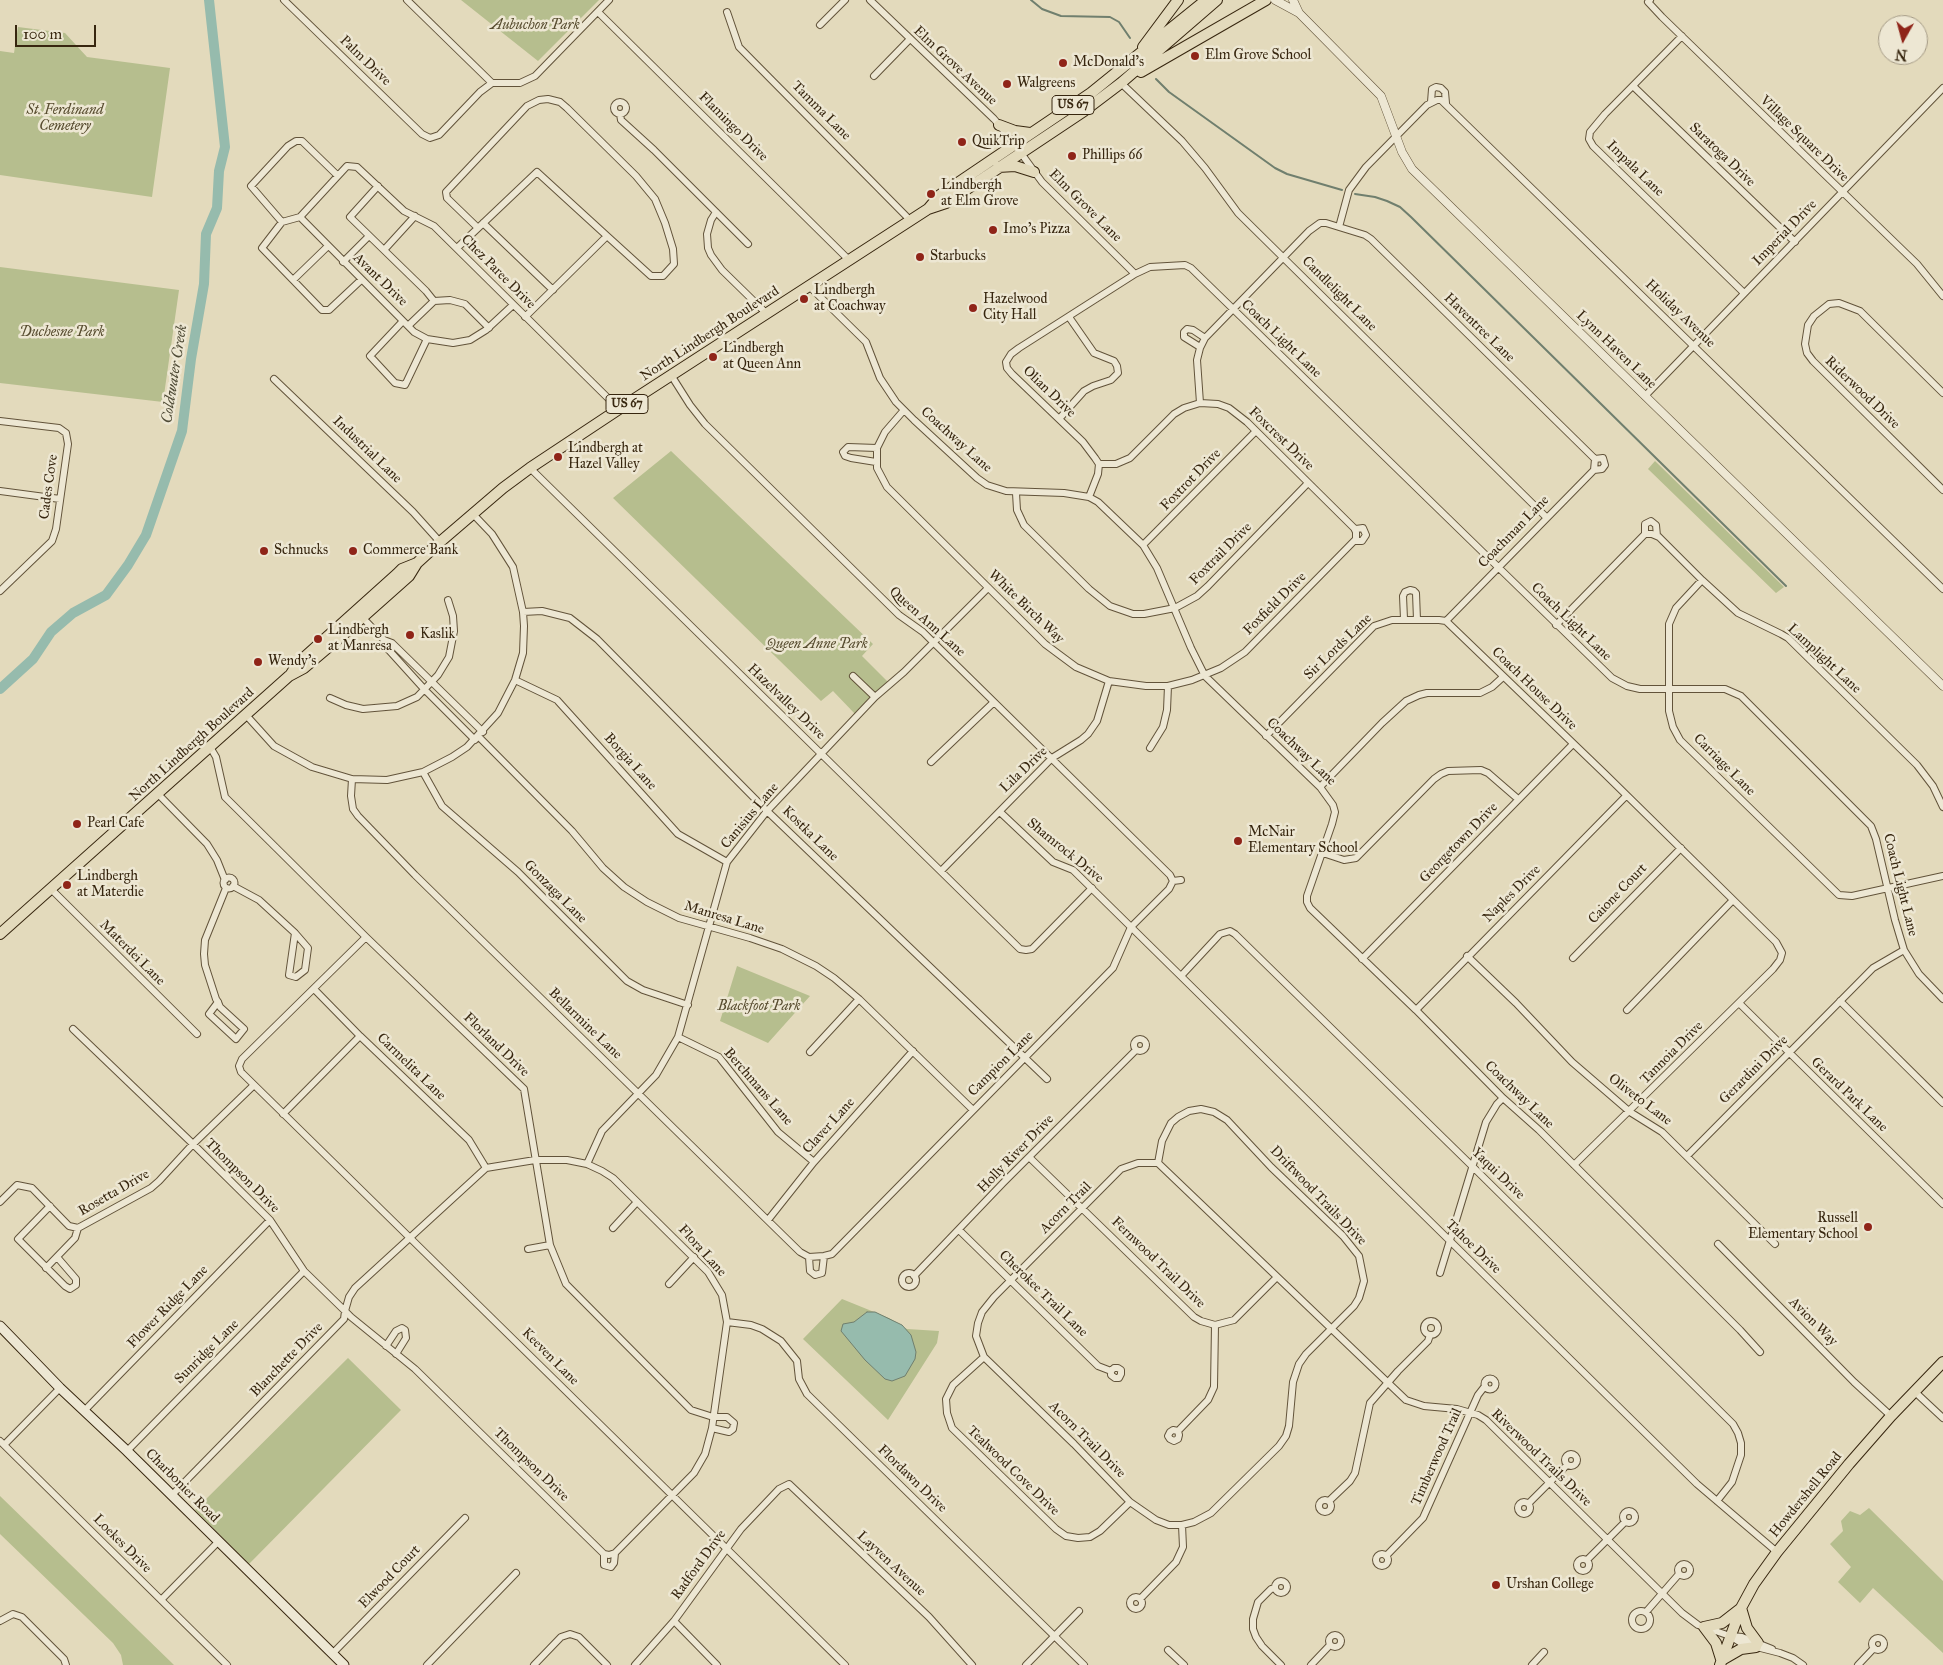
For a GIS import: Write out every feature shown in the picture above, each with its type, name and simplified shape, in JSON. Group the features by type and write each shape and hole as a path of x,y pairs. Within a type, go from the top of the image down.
{"main road":[{"path":"1129,63 1163,23 1178,0"},
{"name":"North Lindbergh Boulevard","path":"0,934 289,676 304,668 359,614 409,576 417,563 440,542 530,468 928,209 946,203 997,168 1030,133 1091,93 1206,0"},
{"name":"North Lindbergh Boulevard","path":"928,209 940,195 1017,148 1084,111 1121,83 1218,0"},
{"path":"1121,83 1266,0"},
{"path":"999,125 1015,131 1030,133"},
{"path":"997,168 1015,166 1034,172"},
{"name":"Charbonier Road","path":"0,1326 60,1388 85,1410 344,1665"},
{"name":"Howdershell Road","path":"1721,1663 1741,1608 1754,1584 1777,1552 1849,1464 1891,1416 1943,1362"},
{"path":"1741,1608 1747,1628 1757,1645 1741,1649 1721,1663 1716,1642 1704,1627 1722,1623 1741,1608"}],"street":[{"name":"Palm Drive","path":"284,0 422,134 430,138 439,135 480,92 492,83"},
{"path":"407,0 492,83 520,83 534,76 610,0"},
{"path":"820,25 845,0"},
{"name":"Elm Grove Avenue","path":"870,0 909,40 999,125 1017,148"},
{"name":"Lynn Haven Lane","path":"1276,0 1299,14 1379,94 1404,157 1412,169 1943,686"},
{"name":"Lynn Haven Lane","path":"1293,0 1299,14"},
{"name":"Village Square Drive","path":"1650,0 1648,2 1682,36 1916,264 1943,296"},
{"name":"Tamma Lane","path":"727,12 739,47 911,220"},
{"name":"Flamingo Drive","path":"599,13 849,260"},
{"name":"Impala Lane","path":"1682,36 1596,124 1590,132 1589,140 1744,293"},
{"path":"874,76 909,40"},
{"name":"Candlelight Lane","path":"1121,83 1182,141 1238,213 1546,517"},
{"name":"Saratoga Drive","path":"1633,86 1794,242"},
{"name":"Holiday Avenue","path":"1431,102 1432,89 1436,87 1441,88 1445,92 1446,103 1943,589"},
{"name":"Imperial Drive","path":"1646,396 1943,88"},
{"path":"457,248 481,225 537,172 651,276 664,276 674,264 673,248 666,223 655,199 636,176 560,102 548,99 539,100 527,106 446,192 447,198 481,225 553,290"},
{"path":"1339,227 1349,190 1366,167 1431,102 1437,100 1446,103"},
{"path":"620,114 621,120 654,150 748,244"},
{"path":"282,222 251,186 288,146 296,141 302,141 337,175 300,218 282,222 262,248 322,310 329,310 361,280"},
{"name":"Elm Grove Lane","path":"1017,148 1034,172 1135,274"},
{"name":"Chez Paree Drive","path":"337,175 347,166 357,167 404,211 434,226 619,409"},
{"path":"378,186 350,217 434,301"},
{"path":"716,212 711,220 708,234 708,248 711,255 725,272 767,314"},
{"path":"384,250 414,216"},
{"name":"Avant Drive","path":"300,218 406,323 427,339 444,343 461,343 479,336 513,306"},
{"name":"Haventree Lane","path":"1200,347 1205,338 1283,256 1315,226 1326,224 1339,227 1371,239 1595,459"},
{"path":"343,262 369,236"},
{"path":"526,317 607,236"},
{"path":"293,280 327,246"},
{"name":"Coach Light Lane","path":"1135,274 1150,267 1185,264 1191,268 1612,678 1627,686 1640,689 1725,689 1741,696 1871,826 1904,950 1919,974 1943,998"},
{"name":"Olian Drive","path":"1099,464 1090,450 1012,374 1007,368 1006,362 1011,354 1019,348 1135,274"},
{"name":"Coachway Lane","path":"810,286 866,342 880,378 904,410 977,478 987,485 1016,493 1064,493 1089,497 1098,502 1143,545 1157,568 1205,676 1320,786 1330,799 1335,812 1306,902 1322,921 1416,1010 1740,1330 1760,1352"},
{"path":"427,339 405,385 395,383 370,356 406,323 434,301 450,300 465,304 489,328"},
{"name":"Riderwood Drive","path":"1943,393 1860,310 1839,303 1829,304 1814,316 1808,326 1805,335 1807,353 1820,369 1943,490"},
{"path":"1059,419 1084,391 1111,380 1118,372 1114,361 1094,353 1070,317"},
{"path":"1200,403 1197,360 1200,347 1184,337 1184,332 1187,329 1193,330 1205,338"},
{"name":"Queen Ann Lane","path":"671,376 690,406 705,424 899,615 924,632 1170,875 1173,881"},
{"name":"Industrial Lane","path":"274,378 413,512 440,542"},
{"name":"Foxcrest Drive","path":"1099,464 1116,464 1130,458 1174,414 1184,408 1200,403 1218,404 1229,408 1256,431 1356,535"},
{"name":"White Birch Way","path":"904,410 885,432 877,448 876,462 881,479 887,488 988,588 1060,656 1076,667 1109,681 1146,686 1168,686 1205,676"},
{"name":"Cades Cove","path":"0,420 58,428 66,433 68,444 56,529 52,541 0,591"},
{"name":"Foxtrot Drive","path":"1143,545 1256,431"},
{"path":"876,462 851,458 845,456 843,452 848,447 877,448"},
{"name":"Coachman Lane","path":"1446,621 1594,470 1595,459"},
{"path":"1089,497 1096,482 1099,464"},
{"name":"Hazelvalley Drive","path":"530,468 1026,954 1092,888"},
{"name":"Foxtrail Drive","path":"1016,493 1017,510 1024,524 1089,589 1110,606 1133,614 1144,614 1175,608 1197,596 1308,483"},
{"path":"0,491 60,499"},
{"path":"246,715 274,746 312,767 352,779 387,780 423,772 452,758 479,736 498,713 515,680 523,653 523,612 513,567 492,534 472,514"},
{"name":"Lamplight Lane","path":"1645,534 1645,524 1651,521 1656,525 1657,536 1738,614 1788,638 1917,765 1933,786 1943,807"},
{"path":"1556,625 1645,534 1657,536"},
{"name":"Foxfield Drive","path":"1205,676 1245,652 1356,535"},
{"name":"Carriage Lane","path":"1702,580 1676,608 1669,624 1668,689 1670,719 1680,740 1834,891 1844,896 1852,896 1943,876"},
{"name":"Canisius Lane","path":"587,1164 602,1131 656,1074 678,1037 727,862 768,811 875,697 904,672 988,588"},
{"path":"1404,619 1403,596 1405,592 1410,590 1416,593 1417,620"},
{"path":"330,698 346,705 363,709 380,709 397,706 417,697 433,682 446,662 452,642 453,616 448,600"},
{"name":"Kostka Lane","path":"523,612 542,611 570,618 597,639 768,811 1047,1078"},
{"name":"Manresa Lane","path":"359,614 384,640 392,643 433,682 479,736 565,824 603,868 624,887 679,918 782,949 816,966 859,999 973,1110"},
{"name":"Sir Lords Lane","path":"1266,736 1374,626 1383,622 1404,619 1446,621"},
{"name":"Coach House Drive","path":"1446,621 1626,796"},
{"name":"Manresa Lane","path":"384,640 386,648 425,690 479,736"},
{"path":"853,676 875,697"},
{"path":"1320,786 1406,701 1419,695 1427,694 1480,693 1492,687 1503,677"},
{"name":"Borgia Lane","path":"515,680 557,700 678,834 727,862"},
{"name":"Lila Drive","path":"941,871 1052,758 1081,740 1094,728 1109,681"},
{"path":"1150,748 1163,727 1167,710 1168,686"},
{"path":"931,762 994,702"},
{"name":"Georgetown Drive","path":"1362,959 1573,744"},
{"name":"Florland Drive","path":"210,747 216,756 226,798 524,1090 550,1245 566,1284 691,1410 712,1417 730,1419 734,1423 729,1432 712,1428"},
{"path":"1323,853 1344,860 1356,858 1434,779 1448,771 1481,770 1488,772 1518,799"},
{"name":"Gonzaga Lane","path":"423,772 442,806 518,872 627,981 643,990 688,1005"},
{"name":"Bellarmine Lane","path":"352,779 350,796 353,809 415,876 800,1252 810,1257"},
{"path":"158,794 207,844 217,860 226,888"},
{"path":"1626,796 1733,900 1627,1010"},
{"name":"Naples Drive","path":"1416,1010 1626,796"},
{"name":"Shamrock Drive","path":"1000,812 1053,862 1073,870 1158,952"},
{"name":"Caione Court","path":"1573,958 1680,848"},
{"path":"225,880 231,878 234,881 234,886"},
{"path":"1173,881 1180,880"},
{"name":"Campion Lane","path":"824,1256 832,1254 1113,968 1131,927 1169,889 1173,881"},
{"path":"226,888 234,886 259,900 295,933 308,948 305,970 296,977 288,975 295,933"},
{"path":"218,1002 209,1014 236,1039 244,1030 220,1007 205,965 205,940 226,888"},
{"name":"Materdei Lane","path":"51,889 197,1034"},
{"name":"Tannoia Drive","path":"1574,1166 1780,960 1782,953 1776,942 1733,900"},
{"name":"Yaqui Drive","path":"1180,976 1220,934 1230,931 1235,934 1733,1424 1741,1443 1741,1455 1732,1482 1717,1501"},
{"path":"314,989 366,937"},
{"name":"Gerardini Drive","path":"1687,1156 1873,968 1904,950"},
{"name":"Tahoe Drive","path":"1158,952 1180,976 1717,1501 1777,1552"},
{"name":"Oliveto Lane","path":"1467,956 1516,1002 1572,1062 1630,1112 1662,1132 1775,1244"},
{"name":"Carmelita Lane","path":"314,989 360,1036 469,1140 486,1168"},
{"name":"Keeven Lane","path":"314,989 242,1059 239,1066 241,1072 845,1665"},
{"path":"810,1052 859,999"},
{"path":"1840,1001 1943,1103"},
{"name":"Gerard Park Lane","path":"1739,1003 1943,1204"},
{"name":"Thompson Drive","path":"73,1030 270,1220 304,1271 345,1311 432,1386 609,1554"},
{"path":"283,1114 360,1036"},
{"name":"Berchmans Lane","path":"678,1037 718,1057 778,1132 814,1162"},
{"name":"Holly River Drive","path":"914,1276 1136,1050"},
{"name":"Claver Lane","path":"768,1220 814,1162 913,1051"},
{"name":"Rosetta Drive","path":"0,1202 14,1187 22,1185 32,1188 69,1226 78,1228 151,1188 254,1085"},
{"path":"1440,1273 1486,1122 1491,1112 1503,1098"},
{"name":"Driftwood Trails Drive","path":"1158,1163 1162,1142 1172,1122 1189,1111 1201,1109 1214,1112 1227,1120 1271,1167 1342,1236 1359,1256 1363,1273 1362,1289 1354,1306 1306,1354 1294,1373 1289,1426 1286,1436 1279,1446 1211,1513 1203,1518 1182,1525"},
{"name":"Fernwood Trail Drive","path":"1029,1157 1194,1317 1215,1325"},
{"name":"Flora Lane","path":"486,1168 535,1160 567,1160 587,1164 613,1178 694,1257 719,1288 727,1322 712,1417 712,1428 705,1454 694,1472 672,1495 609,1554"},
{"name":"Acorn Trail","path":"984,1357 976,1336 978,1323 982,1312 994,1298 1122,1169 1138,1163 1158,1163"},
{"name":"Riverwood Trails Drive","path":"1158,1163 1406,1400 1424,1406 1457,1409 1486,1420 1682,1613 1698,1625 1730,1636 1742,1637 1757,1645 1793,1658 1803,1665"},
{"path":"409,1236 414,1235 486,1168"},
{"path":"613,1228 637,1202"},
{"path":"50,1206 18,1240 68,1290 74,1287 76,1279 56,1257"},
{"name":"Flower Ridge Lane","path":"85,1410 270,1220"},
{"path":"46,1268 75,1238 78,1228"},
{"name":"Cherokee Trail Lane","path":"959,1230 1098,1366 1111,1371"},
{"name":"Blanchette Drive","path":"172,1495 344,1319 349,1297 355,1288 409,1236"},
{"name":"Avion Way","path":"1718,1244 1854,1382 1891,1416"},
{"path":"528,1249 550,1245"},
{"path":"824,1256 822,1273 815,1276 810,1271 810,1257 824,1256"},
{"path":"669,1284 694,1257"},
{"name":"Sunridge Lane","path":"127,1451 304,1271"},
{"path":"1178,1431 1208,1400 1214,1386 1215,1325 1234,1320 1240,1316 1277,1277"},
{"name":"Flordawn Drive","path":"727,1322 751,1325 762,1329 781,1341 797,1361 799,1380 807,1394 1084,1665"},
{"path":"386,1346 396,1331 402,1328 405,1330 406,1338 396,1354"},
{"path":"1329,1501 1350,1481 1355,1473 1367,1409 1370,1403 1428,1342 1430,1335"},
{"name":"Acorn Trail Drive","path":"984,1357 1068,1438 1130,1502 1156,1520 1169,1525 1182,1525"},
{"name":"Tealwood Cove Drive","path":"984,1357 953,1386 946,1399 946,1413 952,1428 1056,1529 1066,1536 1090,1537 1100,1531 1130,1502"},
{"name":"Timberwood Trail","path":"1386,1556 1423,1518 1478,1395 1485,1386"},
{"path":"2,1443 60,1388"},
{"path":"1914,1392 1943,1418"},
{"name":"Loekes Drive","path":"2,1443 227,1665"},
{"path":"1529,1503 1567,1465"},
{"name":"Radford Drive","path":"635,1665 674,1621 741,1529 779,1489 789,1484"},
{"name":"Layven Avenue","path":"789,1484 929,1617 972,1665"},
{"name":"Elwood Court","path":"332,1653 465,1518"},
{"path":"1587,1560 1625,1522"},
{"path":"1140,1599 1176,1562 1183,1547 1182,1525"},
{"path":"161,1600 219,1541"},
{"path":"427,1665 516,1573"},
{"path":"1646,1612 1679,1574"},
{"path":"1274,1588 1258,1602 1252,1619 1253,1629 1262,1646 1281,1665"},
{"path":"1026,1665 1079,1611"},
{"path":"0,1621 13,1614 22,1617 64,1659 66,1665"},
{"path":"674,1621 717,1665"},
{"path":"534,1665 561,1637 570,1634 579,1637 607,1665"},
{"path":"1311,1665 1330,1645"},
{"path":"1858,1665 1874,1648"},
{"path":"1168,1650 1184,1665"},
{"path":"1532,1665 1544,1652"}],"green space":[{"name":"Aubuchon Park","path":"461,0 599,0 538,61"},
{"name":"St. Ferdinand Cemetery","path":"18,27 65,33 87,57 170,68 152,197 0,175 0,51 14,53"},
{"name":"Duchesne Park","path":"0,267 179,290 163,402 0,383"},
{"name":"Queen Anne Park","path":"671,451 873,644 862,656 888,682 856,715 833,691 821,701 613,498"},
{"path":"1655,461 1784,587 1776,593 1648,469"},
{"name":"Blackfoot Park","path":"737,966 810,996 768,1043 720,1021"},
{"path":"842,1299 889,1318 907,1329 939,1331 937,1343 888,1420 803,1339"},
{"path":"348,1358 401,1410 249,1564 195,1510"},
{"path":"0,1496 174,1665 123,1665 121,1655 113,1643 0,1534"},
{"path":"1869,1508 1943,1581 1943,1653 1873,1588 1860,1603 1838,1582 1851,1567 1830,1544 1843,1531 1841,1521 1850,1511 1860,1515"}],"shaded area":[{"path":"867,1312 875,1312 902,1325 911,1335 916,1352 915,1359 905,1376 892,1381 885,1379 865,1360 841,1331 843,1324 854,1322"}],"waterway":[{"name":"Coldwater Creek","path":"0,689 33,659 51,632 73,613 106,595 128,565 146,535 182,431 191,359 204,284 206,234 217,208 219,171 225,147 209,0"},
{"path":"1031,0 1042,9 1061,16 1110,17 1119,22 1130,38"},
{"path":"1156,79 1169,92 1275,168 1287,174 1342,190"},
{"path":"1355,194 1387,201 1400,207 1411,217 1786,586"}],"place":[{"name":"Elm Grove School","path":"1195,56"},
{"name":"McDonald's","path":"1063,63"},
{"name":"Walgreens","path":"1007,84"},
{"name":"QuikTrip","path":"962,142"},
{"name":"Phillips 66","path":"1072,156"},
{"name":"Lindbergh at Elm Grove","path":"931,194"},
{"name":"Imo's Pizza","path":"993,230"},
{"name":"Starbucks","path":"920,257"},
{"name":"Lindbergh at Coachway","path":"804,299"},
{"name":"Hazelwood City Hall","path":"973,308"},
{"name":"Lindbergh at Queen Ann","path":"713,357"},
{"name":"Lindbergh at Hazel Valley","path":"558,457"},
{"name":"Schnucks","path":"264,551"},
{"name":"Commerce Bank","path":"353,551"},
{"name":"Kaslik","path":"410,635"},
{"name":"Lindbergh at Manresa","path":"318,639"},
{"name":"Wendy's","path":"258,662"},
{"name":"Pearl Cafe","path":"77,824"},
{"name":"McNair Elementary School","path":"1238,841"},
{"name":"Lindbergh at Materdie","path":"67,885"},
{"name":"Russell Elementary School","path":"1868,1227"},
{"name":"Urshan College","path":"1496,1585"}]}
